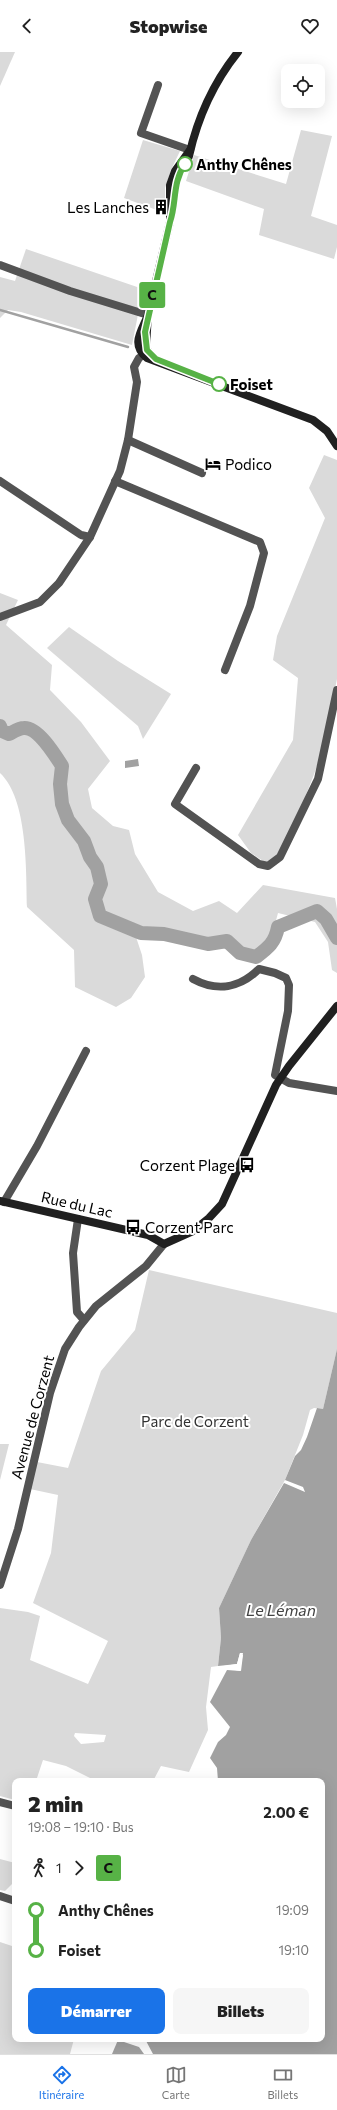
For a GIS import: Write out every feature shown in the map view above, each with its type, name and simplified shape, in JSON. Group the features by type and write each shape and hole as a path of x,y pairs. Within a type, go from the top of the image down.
{"street":[{"path":"238,52 219,77 210,93 199,118 190,150 176,182 175,206 148,315 138,338 138,346 154,362 181,370 313,420 327,431 337,446"},
{"path":"158,85 140,133 190,150"},
{"path":"0,265 70,291 148,315"},
{"path":"0,617 40,602 60,583 90,537 115,481 128,440 137,382 134,367 145,353"},
{"path":"128,440 202,473"},
{"path":"0,481 81,535 90,537"},
{"path":"115,481 260,542 264,553 250,606 225,670"},
{"path":"196,768 175,804 259,864 268,866 276,862 280,858 318,779 337,690"},
{"path":"193,980 206,986 228,987 249,979 259,969 275,973 286,978 288,985 288,1011 275,1076 289,1083 337,1091"},
{"path":"164,1244 194,1231 210,1218 222,1204 266,1104 280,1079 337,1006"},
{"path":"2,1202 31,1157 86,1051"},
{"name":"Rue du Lac","path":"2,1202 152,1236 164,1244"},
{"path":"78,1219 74,1253 76,1303 78,1314 84,1320"},
{"name":"Avenue de Corzent","path":"0,1586 20,1522 39,1438 60,1361 68,1343 84,1320 109,1294 146,1266 164,1244"},
{"path":"0,1802 12,1805"},
{"path":"0,1896 12,1900"}],"green space":[{"path":"0,52 15,52 0,86"},
{"path":"301,130 332,136 311,216 337,225 337,247 334,259 259,235 264,209 186,181 194,155 286,184"},
{"path":"143,140 180,151 171,170 165,188 165,213 124,198"},
{"path":"26,249 143,289 132,345 21,312 8,310 0,318 0,277 15,281"},
{"path":"324,455 337,460 337,679 322,752 313,777 302,805 278,854 266,863 251,853 238,835 293,740 298,678 273,660 277,636 325,518 309,488"},
{"path":"0,593 18,600 6,625 52,665 50,690 81,722 110,761 88,789 92,808 113,826 129,830 135,854 158,892 193,911 219,901 237,913 263,885 335,898 337,909 337,973 332,970 328,942 315,922 278,913 271,939 255,953 135,934 142,955 145,977 131,998 116,1007 75,987 74,950 27,907 24,836 21,817 16,800 9,785 0,773"},
{"path":"69,627 118,661 171,694 143,739 138,726 47,648"},
{"name":"Parc de Corzent","path":"149,1270 337,1313 337,1349 323,1409 314,1408 310,1410 303,1435 285,1480 251,1540 219,1608 221,1638 218,1666 211,1667 206,1707 208,1730 189,1772 161,1766 155,1778 90,1778 66,1766 43,1760 37,1778 12,1778 12,1799 0,1796 0,1608 28,1612 40,1616 30,1660 88,1684 108,1641 33,1603 51,1553 58,1495 30,1489 37,1462 68,1468 101,1371 135,1330","holes":["75,1733 106,1735 104,1742 81,1744 74,1736"]},
{"path":"0,1444 9,1444 0,1480"},
{"path":"0,1859 12,1862 12,1884 5,1891 0,1890"},
{"path":"0,1942 12,1946 12,2042 73,2042 70,2054 0,2054"}],"water":[{"path":"138,759 139,766 125,768 125,761"},
{"name":"Le Léman","path":"337,1349 337,2054 153,2054 147,2042 325,2042 325,1778 218,1778 217,1768 210,1758 218,1742 226,1735 230,1727 210,1702 227,1670 240,1671 243,1653 240,1653 237,1664 218,1666 221,1638 219,1608 251,1540 284,1483 305,1492 303,1487 285,1480 295,1456 301,1450 307,1437 317,1408 323,1409"},
{"path":"117,2042 124,2042 139,2047 144,2054 112,2054"}],"pier":[{"path":"240,1653 243,1655 241,1671 217,1667 237,1664"}],"waterway":[{"path":"0,310 128,347"},
{"path":"0,726 2,731 9,734 18,729 24,728 35,732 46,742 62,766 60,784 62,804 68,820 84,841 90,857 97,867 101,884 95,899 100,916 141,933 164,934 208,944 227,941 240,953 256,957 273,941 278,927 317,911 326,919 337,938"}],"bus line":[{"name":"C","path":"185,164 178,174 176,182 174,191 175,209 170,222 148,315 145,344 149,353 156,359 219,384"}],"place":[{"name":"Anthy Chênes","path":"185,164"},
{"name":"Les Lanches","path":"161,207"},
{"name":"Foiset","path":"219,384"},
{"name":"Podico","path":"213,464"},
{"name":"Corzent Plage","path":"247,1165"},
{"name":"Corzent Parc","path":"133,1227"}]}
